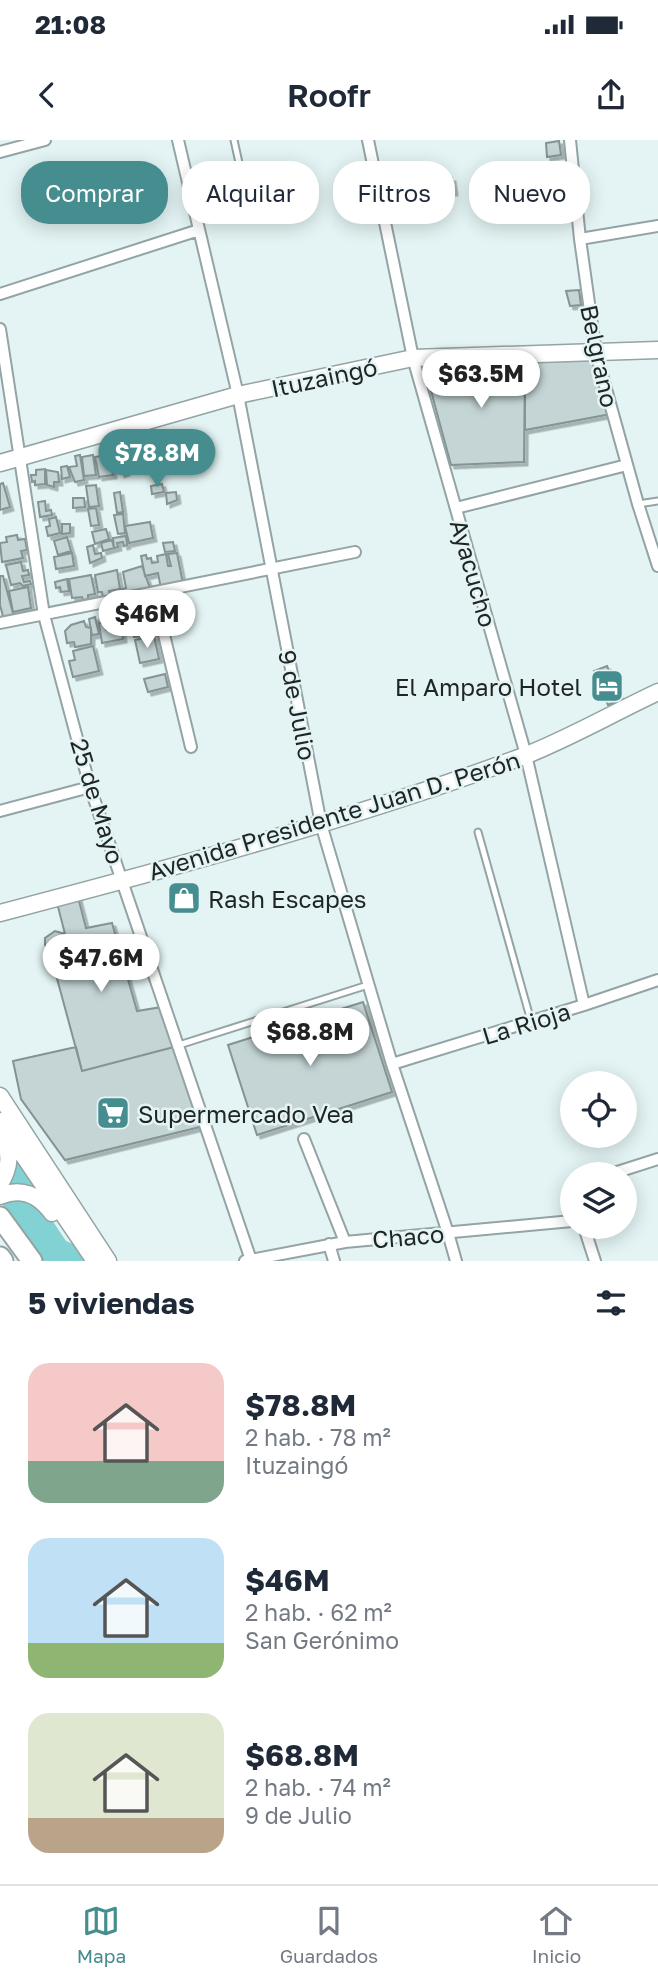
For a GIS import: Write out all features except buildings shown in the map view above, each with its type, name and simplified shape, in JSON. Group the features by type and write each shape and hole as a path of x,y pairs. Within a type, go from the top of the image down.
{"highway":[{"path":"0,1217 32,1261"}],"street":[{"path":"0,152 45,140"},
{"name":"9 de Julio","path":"178,140 238,395 321,824 392,1064 456,1261"},
{"name":"Ayacucho","path":"368,140 413,358 526,755 584,1005"},
{"name":"Belgrano","path":"570,140 596,353 658,566"},
{"path":"0,294 198,226"},
{"path":"580,239 658,226"},
{"name":"25 de Mayo","path":"0,329 44,615 90,787 179,1045 248,1260"},
{"name":"Ituzaingó","path":"0,463 238,395 413,358 658,350"},
{"path":"456,508 627,466"},
{"path":"0,623 355,552"},
{"path":"154,593 191,747"},
{"name":"Avenida Presidente Juan D. Perón","path":"0,913 321,824 526,755 658,692"},
{"path":"0,811 90,787"},
{"name":"La Rioja","path":"392,1064 658,980"},
{"path":"0,1096 108,1261"},
{"path":"0,1121 95,1261"},
{"path":"0,1134 8,1146 9,1160 0,1184"},
{"path":"304,1139 345,1242"},
{"path":"637,1166 658,1159"},
{"path":"0,1196 13,1192 35,1196 47,1206 67,1234 81,1242"},
{"name":"Chaco","path":"248,1260 345,1242 560,1222"},
{"path":"588,1239 595,1261"},
{"path":"329,1244 334,1261"}],"lane":[{"path":"198,226 248,204 234,140"},
{"path":"638,504 658,501"},
{"path":"478,832 531,1022"},
{"path":"179,1045 368,985"}],"shaded area":[{"path":"10,1146 44,1196 0,1189"},
{"path":"23,1196 48,1214 66,1241 78,1246 89,1261 41,1261 2,1207 8,1197"}],"place":[{"name":"El Amparo Hotel","path":"607,686"},
{"name":"Rash Escapes","path":"184,898"},
{"name":"Supermercado Vea","path":"113,1113"}]}
